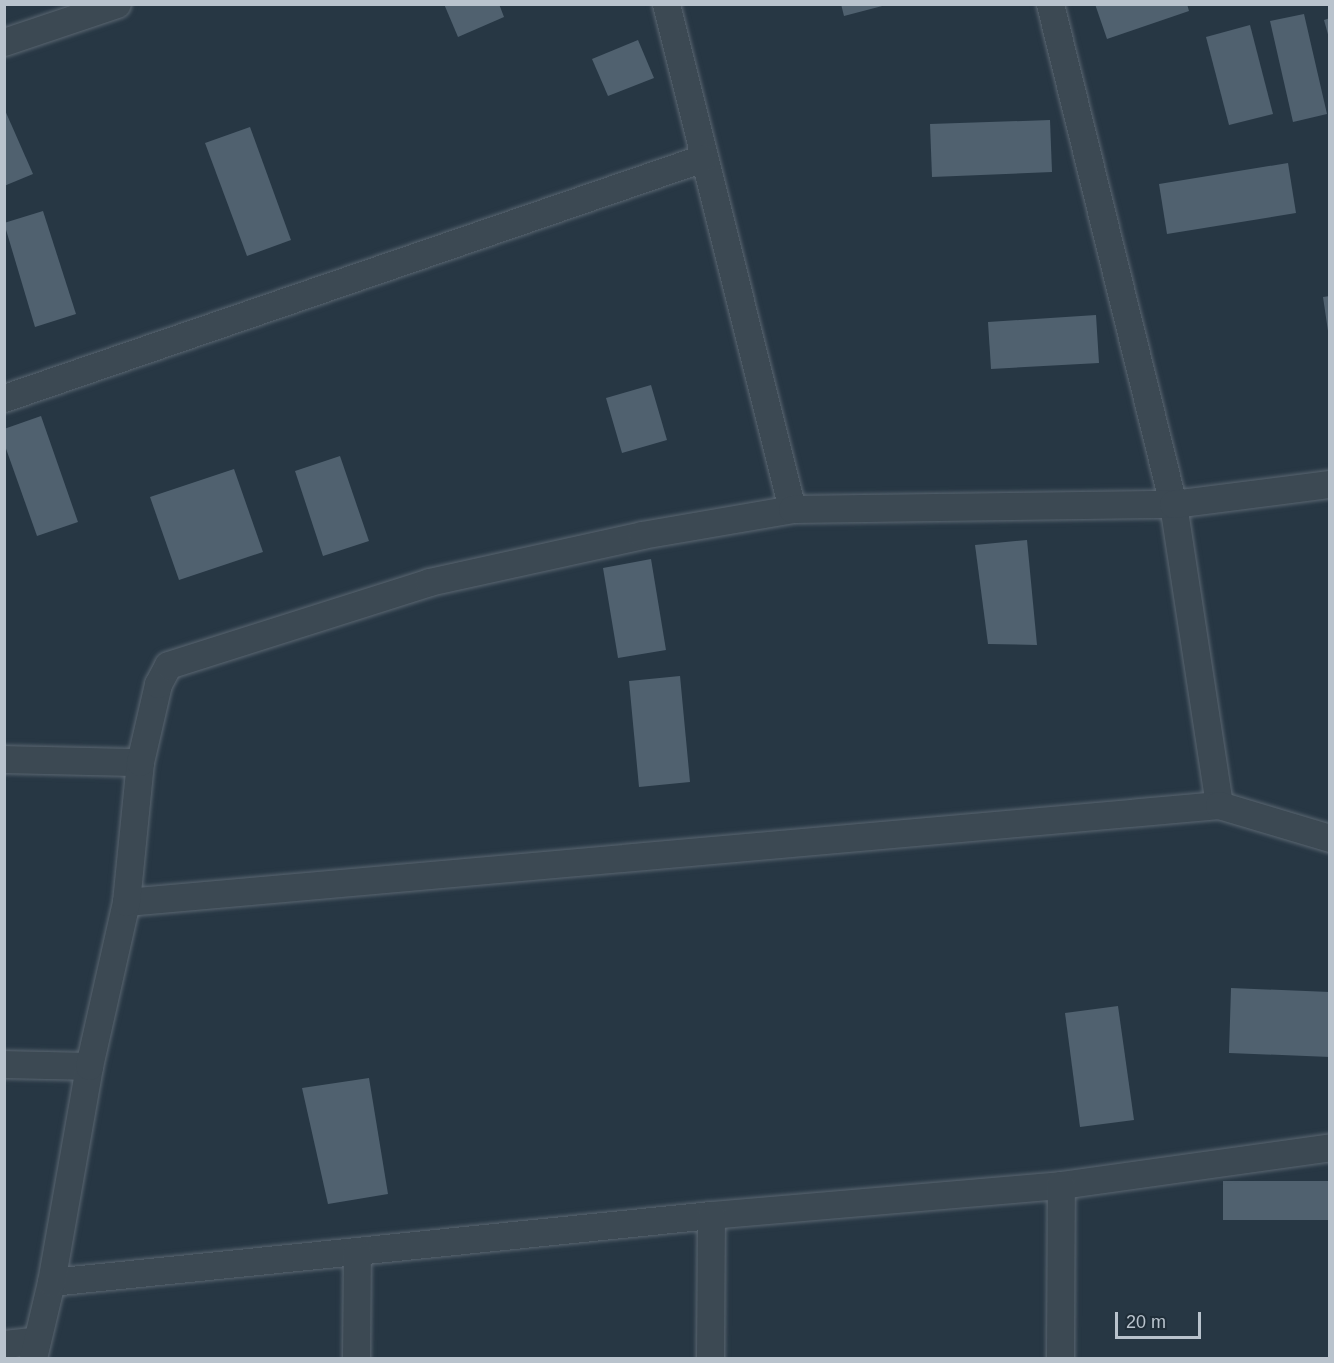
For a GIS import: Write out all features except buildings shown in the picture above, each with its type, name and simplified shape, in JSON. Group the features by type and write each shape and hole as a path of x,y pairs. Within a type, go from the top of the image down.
{"street":[{"path":"4,42 117,4"},
{"path":"666,4 792,509"},
{"path":"1050,4 1173,504 1219,804"},
{"path":"4,398 704,158"},
{"path":"4,1344 34,1350 51,1282 89,1066 126,902 140,762 158,684 168,665 188,656 429,582 642,535 792,509 1173,504 1329,484"},
{"path":"4,759 140,762"},
{"path":"126,902 1219,804 1329,838"},
{"path":"4,1064 89,1066"},
{"path":"51,1282 711,1215 1061,1185 1329,1147"},
{"path":"1060,1359 1061,1185"},
{"path":"711,1215 711,1359"},
{"path":"356,1359 357,1251"}]}
